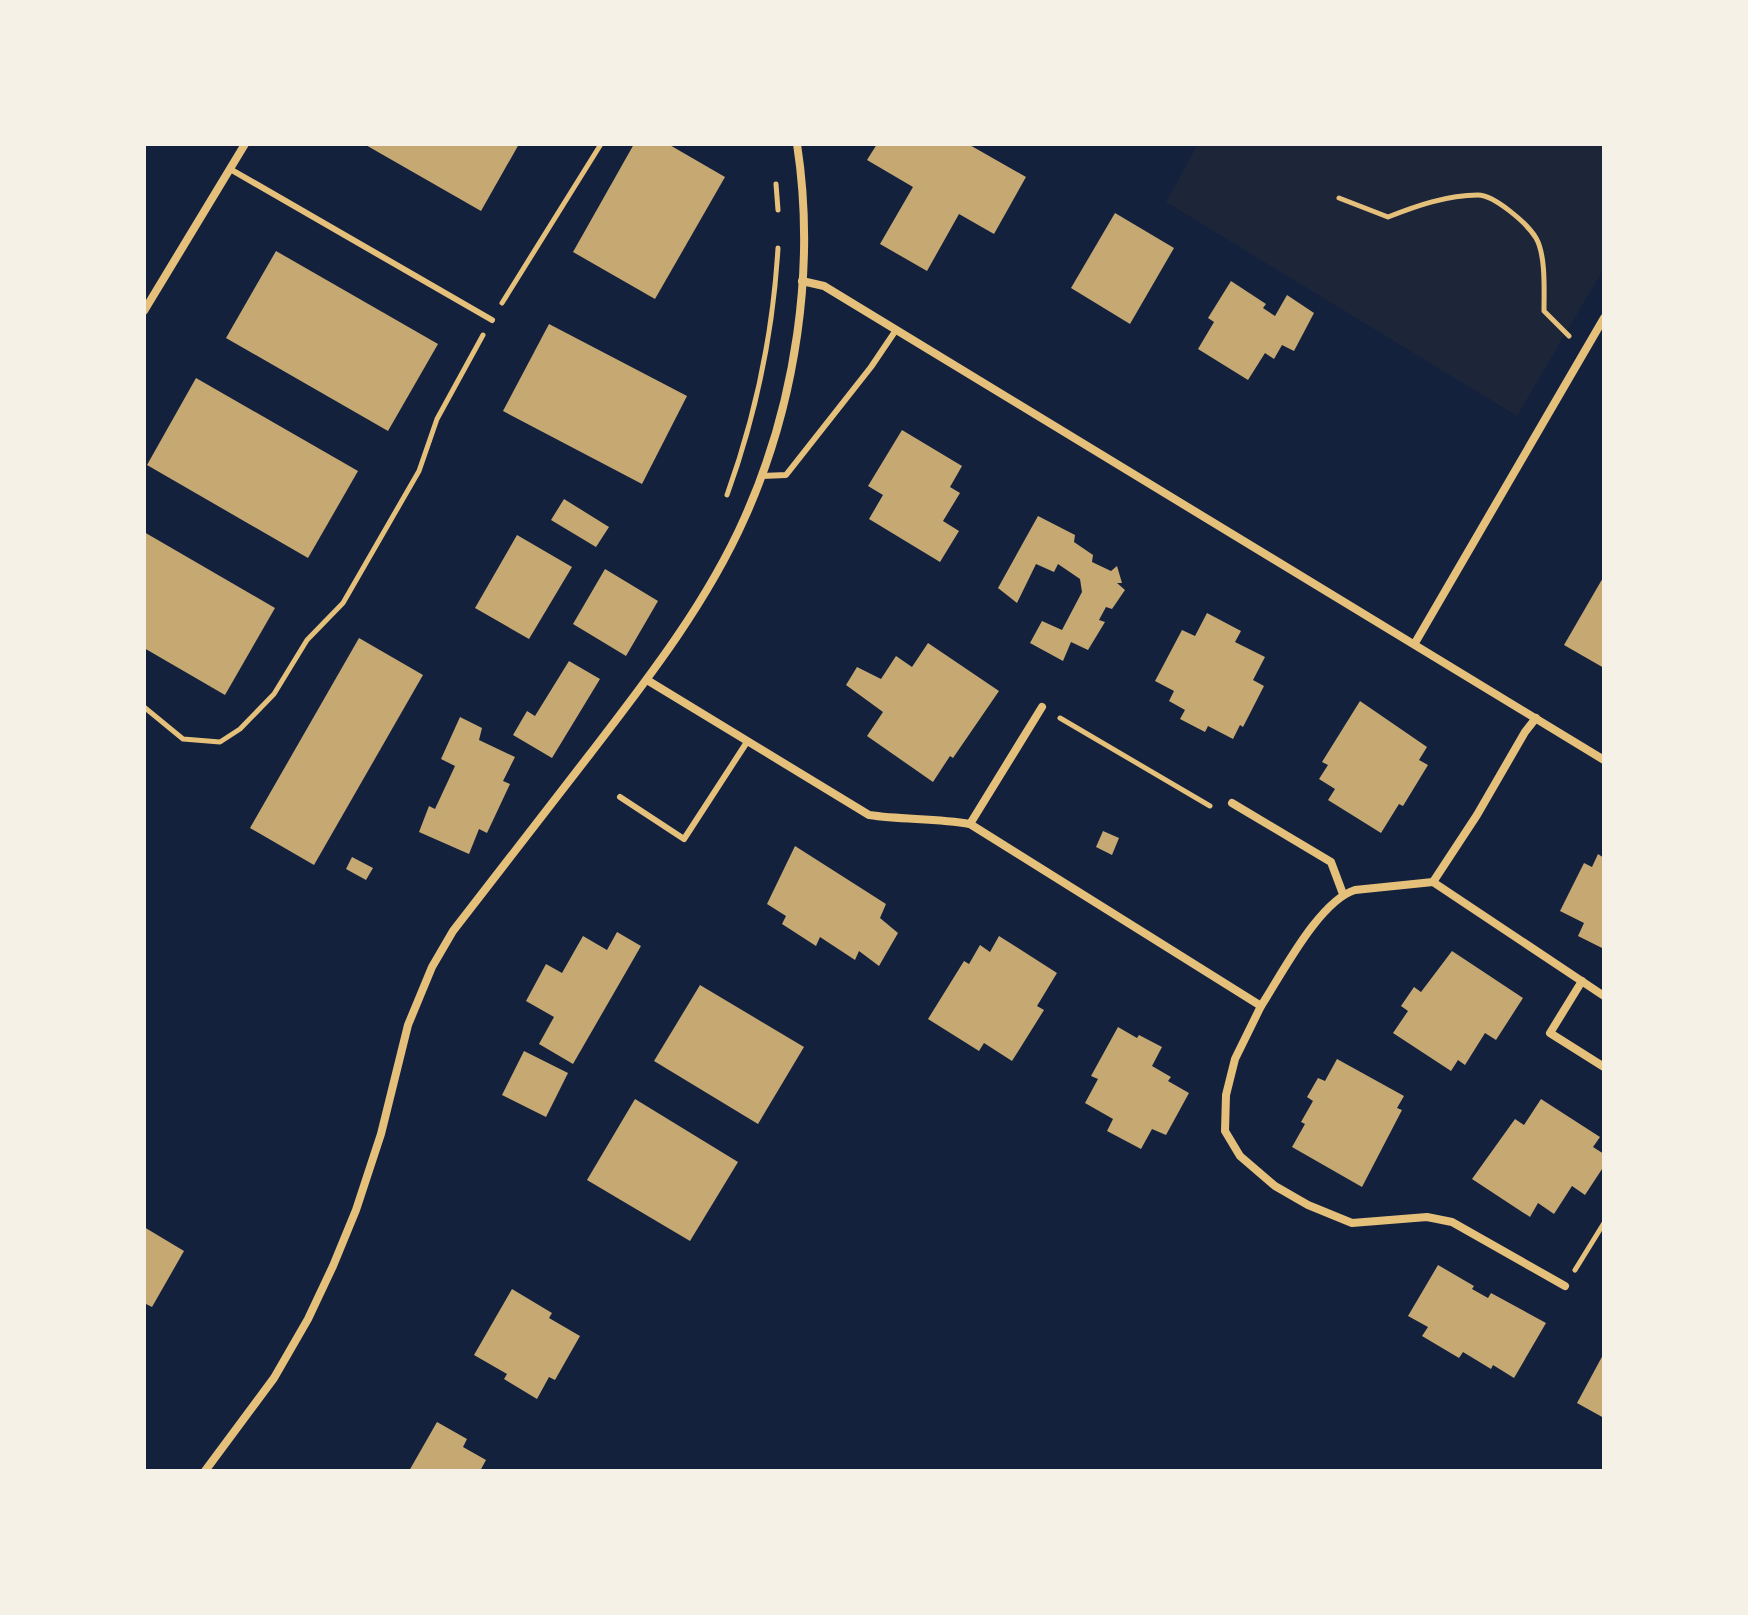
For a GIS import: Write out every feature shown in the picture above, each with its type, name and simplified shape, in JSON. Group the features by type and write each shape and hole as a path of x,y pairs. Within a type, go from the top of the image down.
{"street":[{"path":"144,311 245,144"},
{"path":"205,1471 274,1378 308,1319 333,1266 356,1210 381,1134 408,1025 432,967 453,931 647,680 710,584 744,519 762,476 783,407 793,360 802,281 803,215 797,144"},
{"path":"802,281 824,286 1604,760"},
{"path":"1415,643 1604,318"},
{"path":"647,680 869,815 904,820 938,818 970,824 1261,1006"},
{"path":"970,824 1042,707"},
{"path":"1433,882 1536,718"},
{"path":"1232,803 1331,862 1343,894"},
{"path":"1565,1286 1452,1222 1427,1217 1352,1223 1308,1205 1275,1186 1240,1156 1225,1131 1226,1095 1235,1059 1261,1006 1325,909 1343,894 1355,890 1433,882 1604,996"},
{"path":"1582,981 1550,1033 1604,1067"}],"lane":[{"path":"230,169 492,320"},
{"path":"762,476 786,475 871,367 896,330"},
{"path":"620,797 684,839 747,742"}],"path":[{"path":"144,707 183,739 220,742 240,729 274,694 307,640 343,603 419,471 437,419 492,320 601,144"},
{"path":"776,181 778,224"},
{"path":"1339,198 1388,217 1417,205 1481,195 1513,213 1537,239 1544,275 1544,311 1566,334 1588,346"},
{"path":"723,505 744,447 765,360 776,292 779,239"},
{"path":"1042,707 1224,815 1232,803"},
{"path":"1565,1286 1604,1223"}],"shaded area":[{"path":"1198,144 1604,144 1604,268 1517,416 1166,202"}],"building":[{"path":"364,144 519,144 481,211"},
{"path":"634,144 668,144 725,177 655,299 573,252"},
{"path":"877,144 968,144 1026,177 994,234 959,214 927,271 880,244 913,187 867,160"},
{"path":"1115,213 1174,248 1130,324 1071,288"},
{"path":"276,251 438,344 388,431 226,338"},
{"path":"1231,281 1266,304 1263,308 1275,316 1287,295 1314,313 1294,351 1282,345 1274,359 1265,353 1248,380 1198,349 1214,322 1208,318"},
{"path":"549,324 687,396 642,484 503,411"},
{"path":"196,378 358,471 308,558 147,465"},
{"path":"902,430 962,466 950,487 960,493 943,521 959,531 940,562 869,519 883,495 868,486"},
{"path":"564,499 609,527 596,547 551,520"},
{"path":"1038,516 1075,535 1074,542 1093,555 1092,562 1111,571 1117,566 1122,583 1117,583 1125,590 1112,609 1106,607 1099,620 1105,622 1088,650 1071,642 1063,661 1030,643 1042,621 1062,630 1082,592 1080,579 1058,564 1054,572 1036,564 1017,603 998,588"},
{"path":"144,532 275,608 225,695 144,648"},
{"path":"517,535 572,567 529,639 475,608"},
{"path":"605,569 658,601 626,656 573,624"},
{"path":"1604,576 1604,668 1564,645"},
{"path":"1207,613 1241,631 1235,642 1265,657 1253,680 1264,686 1243,727 1240,725 1233,739 1208,726 1205,732 1180,719 1185,710 1169,701 1174,691 1155,681 1182,630 1195,636"},
{"path":"359,638 423,675 314,865 250,828"},
{"path":"928,643 999,691 933,782 867,736 883,712 846,685 857,667 881,679 896,656 912,667"},
{"path":"569,661 600,679 552,758 513,735 527,711 535,716"},
{"path":"1360,701 1427,747 1419,760 1428,765 1403,806 1399,804 1381,833 1328,800 1335,789 1319,779 1328,765 1322,762"},
{"path":"460,717 482,728 479,740 515,757 503,781 510,784 487,833 479,829 469,854 419,832 429,806 435,809 455,766 441,759"},
{"path":"1103,831 1119,838 1112,855 1096,847"},
{"path":"795,846 886,904 880,918 898,933 879,966 859,951 855,960 820,937 816,946 782,924 786,916 767,904"},
{"path":"1598,854 1604,858 1604,949 1578,936 1584,923 1560,911 1584,863 1592,867"},
{"path":"352,857 373,868 366,880 346,869"},
{"path":"617,932 641,946 573,1064 539,1044 554,1017 526,1001 546,964 562,973 583,936 607,950"},
{"path":"999,936 1057,973 1037,1006 1044,1010 1012,1061 984,1043 979,1051 928,1019 964,961 969,964 980,945 990,952"},
{"path":"1452,951 1523,998 1496,1040 1485,1033 1465,1065 1458,1060 1451,1071 1393,1033 1408,1011 1401,1006 1414,987 1421,992"},
{"path":"700,985 804,1047 758,1124 654,1061"},
{"path":"1118,1027 1162,1047 1152,1066 1171,1077 1168,1081 1189,1093 1166,1135 1152,1129 1141,1149 1107,1131 1113,1119 1085,1103 1098,1079 1091,1076"},
{"path":"524,1051 568,1073 546,1117 502,1095"},
{"path":"1337,1059 1404,1096 1397,1108 1402,1110 1362,1187 1292,1147 1313,1101 1307,1097 1318,1078 1325,1081"},
{"path":"635,1099 738,1162 690,1241 587,1180"},
{"path":"1541,1099 1600,1137 1593,1147 1604,1154 1604,1166 1585,1195 1572,1186 1554,1214 1538,1203 1530,1217 1472,1179 1515,1119 1524,1125"},
{"path":"144,1227 184,1251 152,1307 144,1303"},
{"path":"1438,1265 1488,1298 1491,1293 1546,1323 1514,1378 1493,1365 1491,1369 1463,1352 1459,1358 1422,1336 1428,1327 1408,1316"},
{"path":"512,1289 552,1313 549,1318 580,1336 555,1380 549,1377 537,1399 504,1379 507,1374 474,1355"},
{"path":"1604,1353 1604,1418 1577,1403"},
{"path":"437,1422 467,1439 463,1447 486,1460 480,1471 409,1471"}]}
